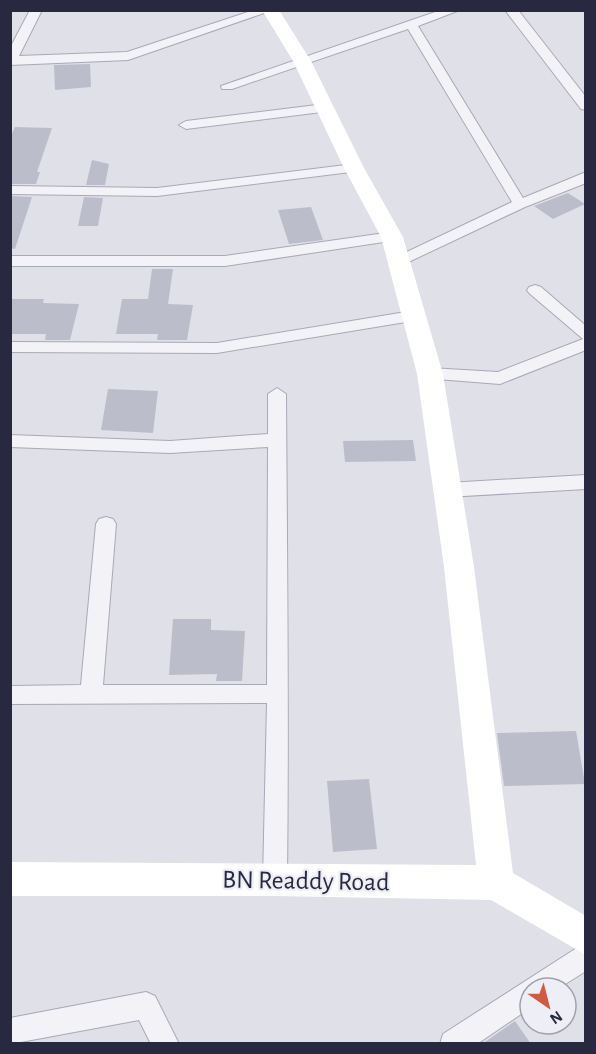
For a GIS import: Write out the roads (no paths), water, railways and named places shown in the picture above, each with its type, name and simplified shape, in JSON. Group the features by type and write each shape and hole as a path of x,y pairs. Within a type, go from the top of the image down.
{"street":[{"path":"36,10 11,60 128,56 268,10 302,61 396,249 412,316 430,374 447,490 496,883 585,937"},
{"path":"227,86 454,10"},
{"path":"511,10 585,106"},
{"path":"411,24 520,204"},
{"path":"186,125 325,108"},
{"path":"10,190 157,192 354,168"},
{"path":"10,261 225,261 396,249 582,183"},
{"path":"535,290 585,335"},
{"path":"10,347 217,348 412,316"},
{"path":"430,374 500,378 585,344"},
{"path":"275,879 278,694 279,440 277,394"},
{"path":"10,441 170,447 279,440"},
{"path":"447,490 585,482"},
{"path":"91,695 106,525"},
{"path":"10,695 278,694"},
{"name":"BN Readdy Road","path":"10,879 275,879 496,883"},
{"path":"554,976 585,955"},
{"path":"453,1044 518,1000"},
{"path":"10,1032 146,1005 166,1044"}]}
